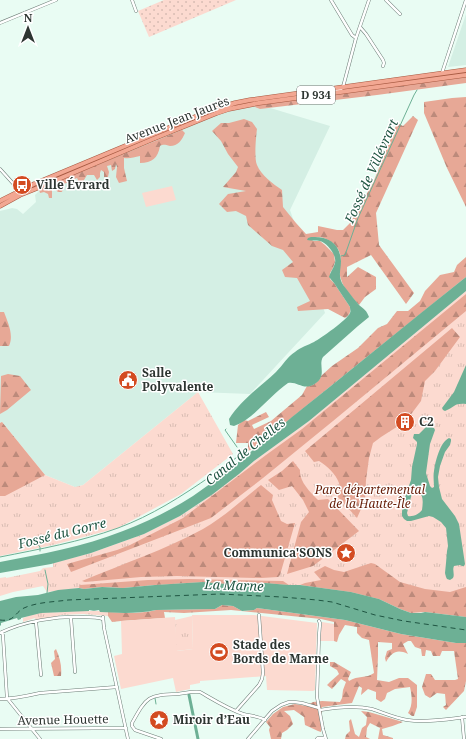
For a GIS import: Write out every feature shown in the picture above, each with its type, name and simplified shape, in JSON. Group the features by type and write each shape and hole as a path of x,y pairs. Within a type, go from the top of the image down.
{"main road":[{"name":"Avenue Jean Jaurès","path":"0,200 19,190 222,106 250,100 466,70"},
{"name":"Avenue Jean Jaurès","path":"0,206 20,195 153,138 229,109 259,103 466,75"}],"street":[{"path":"0,23 56,0"},
{"path":"132,0 136,11"},
{"path":"331,0 352,35 356,38"},
{"path":"305,97 317,93 340,90 343,87 356,38 369,0"},
{"path":"386,0 400,14"},
{"path":"442,73 465,0"},
{"path":"360,27 383,60 383,66"},
{"path":"0,169 19,190"},
{"path":"236,711 259,685 262,679 263,673 259,615"},
{"path":"40,739 8,699 3,636 1,633 19,626 36,622 87,617 103,618 128,739"},
{"path":"71,618 75,672"},
{"path":"318,739 326,738 317,697 319,621"},
{"path":"36,622 41,675"},
{"path":"0,699 29,696 40,693 117,687"},
{"path":"161,739 135,730 132,727 132,723 144,703 152,697 158,695 200,692 236,711 251,716 261,717 265,720"},
{"path":"248,739 272,710 284,703 290,702 302,703 320,709 349,706 360,707 409,720 464,717 464,739"},
{"name":"Avenue Houette","path":"0,729 126,728"}],"shaded area":[{"path":"466,14 466,65 448,67"},
{"path":"257,104 330,126 290,210 325,313 250,394 198,392 83,485 75,487 45,475 2,422 0,423 0,211 12,208 17,209 23,214 36,202 35,195 39,189 182,130 212,116 233,109"}],"green space":[{"path":"164,0 236,0 149,37 138,11"},
{"path":"466,76 466,83 260,109 255,107 257,104"},
{"path":"466,97 466,207 447,168 424,113 424,102"},
{"path":"413,116 418,120 376,213 379,245 414,293 406,304 371,255 347,267 347,277 358,267 376,277 376,289 365,297 359,305 348,293 342,282 340,274 341,257 338,249 328,240 317,237 312,241 320,241 334,254 335,262 330,273 330,279 350,307 350,312 345,318 328,309 298,311 297,307 310,301 297,278 285,277 282,270 293,262 283,250 272,246 248,225 246,216 236,211 227,212 219,204 228,194 246,191 223,187 236,172 238,167 228,154 221,141 212,131 221,123 229,123 244,119 252,122 257,129 255,153 257,165 264,176 282,190 283,207 306,234 318,232 318,226 343,230 350,223 373,183 397,123 403,126"},
{"path":"182,130 185,133 179,142 173,146 160,146 158,154 151,161 140,163 140,156 124,158 124,168 127,181 119,183 116,177 116,164 115,169 112,171 111,165 107,166 109,172 108,177 104,177 104,172 101,170 100,177 97,180 94,175 87,175 78,187 76,186 78,180 77,178 64,184 62,192 52,189 52,198 49,198 48,194 44,192 40,193 39,189"},
{"path":"172,186 176,200 146,207 142,193"},
{"path":"466,257 466,277 254,448 248,451 248,443 236,443 238,425 244,420 248,421 266,412 269,417 252,425 254,429 271,421 302,395 307,386 313,385 332,366 358,348 378,328 387,324 397,311 408,311 420,301 425,291 440,275 454,272 457,265"},
{"name":"Parc départemental de la Haute-Île","path":"466,291 466,617 328,589 300,585 155,585 79,588 47,592 43,586 0,596 0,578 40,571 43,568 53,567 53,563 91,553 144,534 180,516 200,503 309,421"},
{"path":"466,294 466,311 263,478 211,518 71,572 67,564 130,545 183,518 302,429"},
{"path":"0,312 4,312 10,329 11,338 9,346 0,346"},
{"path":"452,328 460,337 435,371 425,381 421,401 406,421 373,443 369,458 365,500 357,518 338,497 339,483 333,473 319,461 314,462 305,451"},
{"path":"8,374 20,376 31,390 0,414 1,376"},
{"path":"198,392 233,454 181,494 118,528 53,545 0,556 0,423 2,422 45,475 75,487 83,485"},
{"path":"2,422 45,475 5,496 0,496 0,423"},
{"path":"293,461 300,470 303,482 318,500 328,499 359,531 313,566 287,574 301,522 309,512 303,500 292,486 279,490 268,480 282,471"},
{"path":"261,485 273,495 272,500 281,521 287,524 295,523 280,575 278,577 177,576 82,581 189,537 226,514"},
{"path":"371,563 375,564 400,582 425,589 450,592 466,587 466,617 425,612 411,613 379,599 351,592 300,585 321,580 314,572 325,566 344,572"},
{"path":"189,579 283,581 289,585 265,583 238,585 203,582 123,588 79,588 80,585 148,580"},
{"path":"222,605 233,606 242,611 254,610 257,608 345,620 401,634 456,643 466,643 466,681 464,691 446,710 443,707 446,705 445,694 437,693 430,698 425,695 422,687 426,674 431,674 435,680 458,679 454,651 442,651 440,656 433,656 431,651 426,650 425,656 422,656 421,649 415,647 411,641 408,641 403,644 408,654 395,652 386,662 385,658 387,651 392,649 392,643 378,642 377,680 389,682 399,678 408,678 417,685 417,707 414,716 408,713 412,700 410,687 395,689 387,693 385,699 381,702 376,699 376,692 368,689 361,695 362,688 359,686 352,703 322,707 321,732 305,725 304,717 294,710 284,711 290,716 293,724 282,733 281,739 271,739 269,730 270,727 266,722 273,714 283,707 295,704 306,706 313,702 322,701 340,702 346,682 341,679 332,689 327,685 339,674 337,670 330,666 330,662 334,662 351,672 348,679 349,681 374,673 369,640 362,638 357,633 357,627 345,625 337,642 334,641 334,622 321,619 231,610 184,613 164,612 165,618 112,622 108,616 108,612 132,613 156,610 215,609"},
{"path":"65,611 103,611 108,612 108,616 83,614 60,615 59,617 36,620 35,618 23,622 23,618 35,614"},
{"name":"Stade des Bords de Marne","path":"192,615 254,615 317,623 315,690 267,690 266,676 200,681 200,683 190,685 190,689 176,692 173,678 121,689 114,656 122,654 121,621 175,617 177,651 193,649"},
{"path":"192,616 193,649 176,651 175,620"},
{"path":"322,622 334,624 334,641 320,641"},
{"path":"56,649 59,656 61,676 54,676 51,663 55,659 54,651"},
{"path":"361,711 403,722 382,729 383,735 393,739 378,739 380,728 370,723 367,728 366,737 370,739 345,739 346,735 350,731 349,721 351,719 355,734 359,737 362,728 366,725 367,717"}],"water":[{"path":"311,237 328,239 336,245 341,261 340,275 342,283 369,317 323,357 321,363 321,377 316,383 308,387 288,383 248,418 234,426 230,425 229,419 239,406 276,372 290,356 328,333 350,313 350,307 329,277 335,263 333,253 323,242 307,240"},
{"path":"466,277 466,291 309,421 254,461 213,494 180,516 144,534 91,553 51,564 0,573 0,562 62,550 108,537 150,520 193,496 256,448 292,417"},
{"path":"466,365 466,404 457,405 445,411 442,408 454,392"},
{"path":"428,425 435,430 430,444 426,473 432,488 434,487 434,473 438,453 446,440 449,438 451,439 450,445 445,452 440,466 438,477 439,487 442,499 459,524 465,564 464,566 454,566 454,576 450,580 447,579 445,573 448,546 446,528 441,522 433,517 429,516 407,521 402,516 403,503 411,480 417,444 413,438 414,434 419,434","holes":["414,490 417,490 422,496 422,510 416,515 408,516 407,513 412,493"]},
{"name":"La Marne","path":"203,582 238,585 265,583 300,585 351,592 379,599 411,613 425,612 466,617 466,643 456,643 401,634 345,620 257,608 254,610 242,611 233,606 222,605 215,609 156,610 135,613 100,612 99,610 89,610 41,613 18,620 17,618 1,623 0,626 0,601 16,597 79,588 123,588"}],"waterway":[{"name":"Fossé de Villévrart","path":"341,256 345,255 358,218 417,90"},
{"name":"Fossé du Gorre","path":"226,429 225,430 237,447"},
{"name":"Fossé du Gorre","path":"214,475 241,454 239,449"},
{"name":"Fossé du Gorre","path":"0,557 75,541 118,528 142,518 166,505 211,476"},
{"name":"Fossé du Gorre","path":"36,542 40,547 40,551"},
{"path":"45,570 48,584 47,593"},
{"path":"189,695 198,739"},
{"path":"155,698 156,704"}],"ferry route":[{"path":"0,620 9,620 24,608 34,604 46,602 220,594 282,597 332,602 375,615 404,621 466,630"}],"place":[{"name":"Ville Évrard","path":"22,185"},
{"name":"Salle Polyvalente","path":"128,380"},
{"name":"C2","path":"405,422"},
{"name":"Communica'SONS","path":"346,553"},
{"name":"Stade des Bords de Marne","path":"219,652"},
{"name":"Miroir d’Eau","path":"159,720"}],"water label":[{"name":"Canal de Chelles","path":"245,451"}]}
